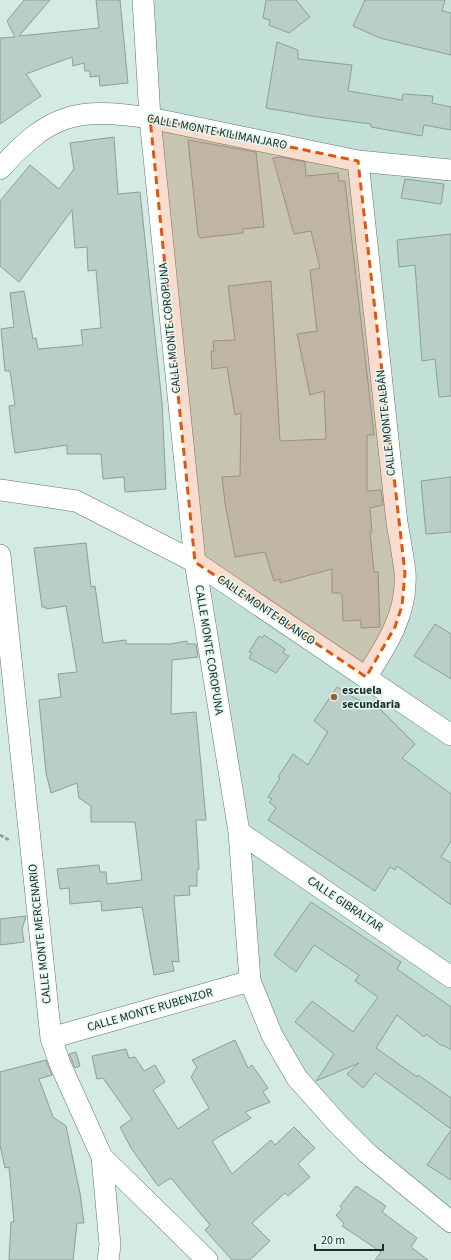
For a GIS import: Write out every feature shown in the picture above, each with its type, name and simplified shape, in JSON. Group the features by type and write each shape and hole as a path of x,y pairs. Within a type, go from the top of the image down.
{"street":[{"name":"CALLE MONTE COROPUNA","path":"143,0 150,118 195,562 239,832 250,982 272,1035 297,1078 337,1123 367,1153 451,1221"},
{"name":"CALLE MONTE KILIMANJARO","path":"0,169 20,146 40,130 64,119 87,113 108,113 150,118 358,161 451,170"},
{"name":"CALLE MONTE ALBÁN","path":"358,161 397,523 405,573 402,606 395,627 384,650 366,677"},
{"name":"CALLE MONTE BLANCO","path":"0,490 76,501 195,562 451,735"},
{"name":"CALLE MONTE MERCENARIO","path":"0,555 51,1038 60,1064 102,1157 207,1260"},
{"name":"CALLE GIBRALTAR","path":"239,832 451,977"},
{"name":"CALLE MONTE RUBENZOR","path":"51,1038 250,982"},
{"path":"102,1157 110,1245 108,1260"}],"highlighted area":[{"path":"150,118 358,161 405,573 402,606 395,627 366,677 195,562"}],"shaded area":[{"name":"escuela secundaria","path":"143,0 451,0 451,1222 337,1123 260,1010 195,562"}],"building":[{"path":"24,0 50,0 19,36 99,28 96,0 120,0 128,83 100,86 99,76 90,77 90,71 85,71 84,63 73,66 72,57 26,74 41,96 0,124 0,38 15,37 7,21"},
{"path":"266,0 296,0 310,17 289,33 269,25 270,20 263,18"},
{"path":"365,0 445,0 442,11 451,13 451,55 380,38 353,26"},
{"path":"277,42 298,50 298,59 352,65 348,91 402,100 403,94 433,96 432,103 451,107 451,130 424,125 422,136 371,127 371,124 266,108"},
{"path":"114,137 118,194 140,192 162,403 166,489 125,492 124,477 103,479 101,454 67,454 67,445 15,453 12,433 9,406 15,405 10,371 5,371 1,329 14,327 10,293 24,291 33,339 36,338 38,349 83,345 81,330 101,328 96,270 88,271 87,247 75,248 72,210 19,282 0,266 0,201 30,165 59,189 74,169 70,143"},
{"path":"188,140 256,152 264,227 243,229 243,233 200,238 198,235"},
{"path":"281,157 305,162 306,176 338,173 339,181 345,181 374,435 367,435 367,491 381,490 383,505 370,508 372,532 370,532 374,572 378,572 380,627 361,628 361,620 343,621 342,595 340,593 332,593 332,569 280,583 280,579 274,581 265,552 235,557 225,503 222,477 240,476 241,413 235,415 227,367 212,369 211,351 214,351 213,341 235,340 228,286 271,281 280,441 326,439 324,391 310,395 297,334 317,331 310,270 320,268 311,231 294,234 273,158"},
{"path":"405,179 444,184 441,204 401,198"},
{"path":"451,234 451,396 439,397 435,359 422,361 415,265 399,267 397,240"},
{"path":"451,477 451,532 426,534 421,481"},
{"path":"86,543 91,587 95,586 103,643 126,640 126,644 170,644 187,641 187,644 196,644 198,657 172,660 171,714 196,712 206,820 196,820 199,869 197,870 197,886 189,886 190,895 174,896 179,962 172,961 174,971 154,975 142,907 102,911 101,901 70,904 69,888 60,889 57,869 99,865 100,872 106,872 107,884 142,880 135,822 91,822 91,806 79,798 77,783 51,793 46,773 39,700 61,697 58,674 77,672 66,606 46,609 46,607 42,607 34,548"},
{"path":"435,624 451,634 451,679 414,656"},
{"path":"264,635 285,649 283,653 289,656 276,673 249,658 252,653 249,652 259,636 262,638"},
{"path":"337,687 353,697 381,710 415,744 402,758 451,794 451,841 441,857 451,863 451,905 397,866 395,870 390,867 375,891 268,820 276,808 269,802 272,799 268,797 280,778 278,777 293,754 308,765 328,732 314,721"},
{"path":"311,902 401,962 397,969 451,1007 451,1050 443,1045 442,1046 426,1034 424,1037 397,1015 376,1048 417,1077 418,1075 451,1098 451,1129 375,1073 363,1088 347,1074 359,1063 316,1081 334,1054 295,1022 312,1001 353,1032 378,997 355,981 359,975 314,945 296,972 274,955"},
{"path":"26,916 22,929 24,942 0,945 0,919"},
{"path":"235,1040 248,1068 252,1065 268,1088 263,1092 270,1102 245,1112 251,1118 212,1141 232,1174 271,1140 275,1145 294,1127 315,1148 298,1164 310,1177 288,1196 285,1193 252,1223 270,1241 250,1260 232,1260 205,1230 210,1225 171,1178 158,1186 131,1148 120,1127 132,1119 103,1078 97,1079 92,1056 126,1049 129,1058 135,1057 144,1071 155,1065 165,1082 153,1090 178,1129 209,1108 191,1077 197,1067 192,1060"},
{"path":"76,1052 80,1066 75,1068 69,1054"},
{"path":"46,1060 52,1075 39,1079 53,1117 66,1126 80,1193 84,1223 77,1223 73,1260 9,1260 11,1222 14,1222 9,1167 5,1168 0,1145 0,1072"},
{"path":"451,1130 451,1180 427,1165"},
{"path":"356,1186 386,1206 382,1212 417,1238 411,1247 428,1260 375,1260 381,1252 342,1226 344,1224 336,1215 342,1209 340,1206"}],"place":[{"name":"escuela secundaria","path":"334,697"}]}
